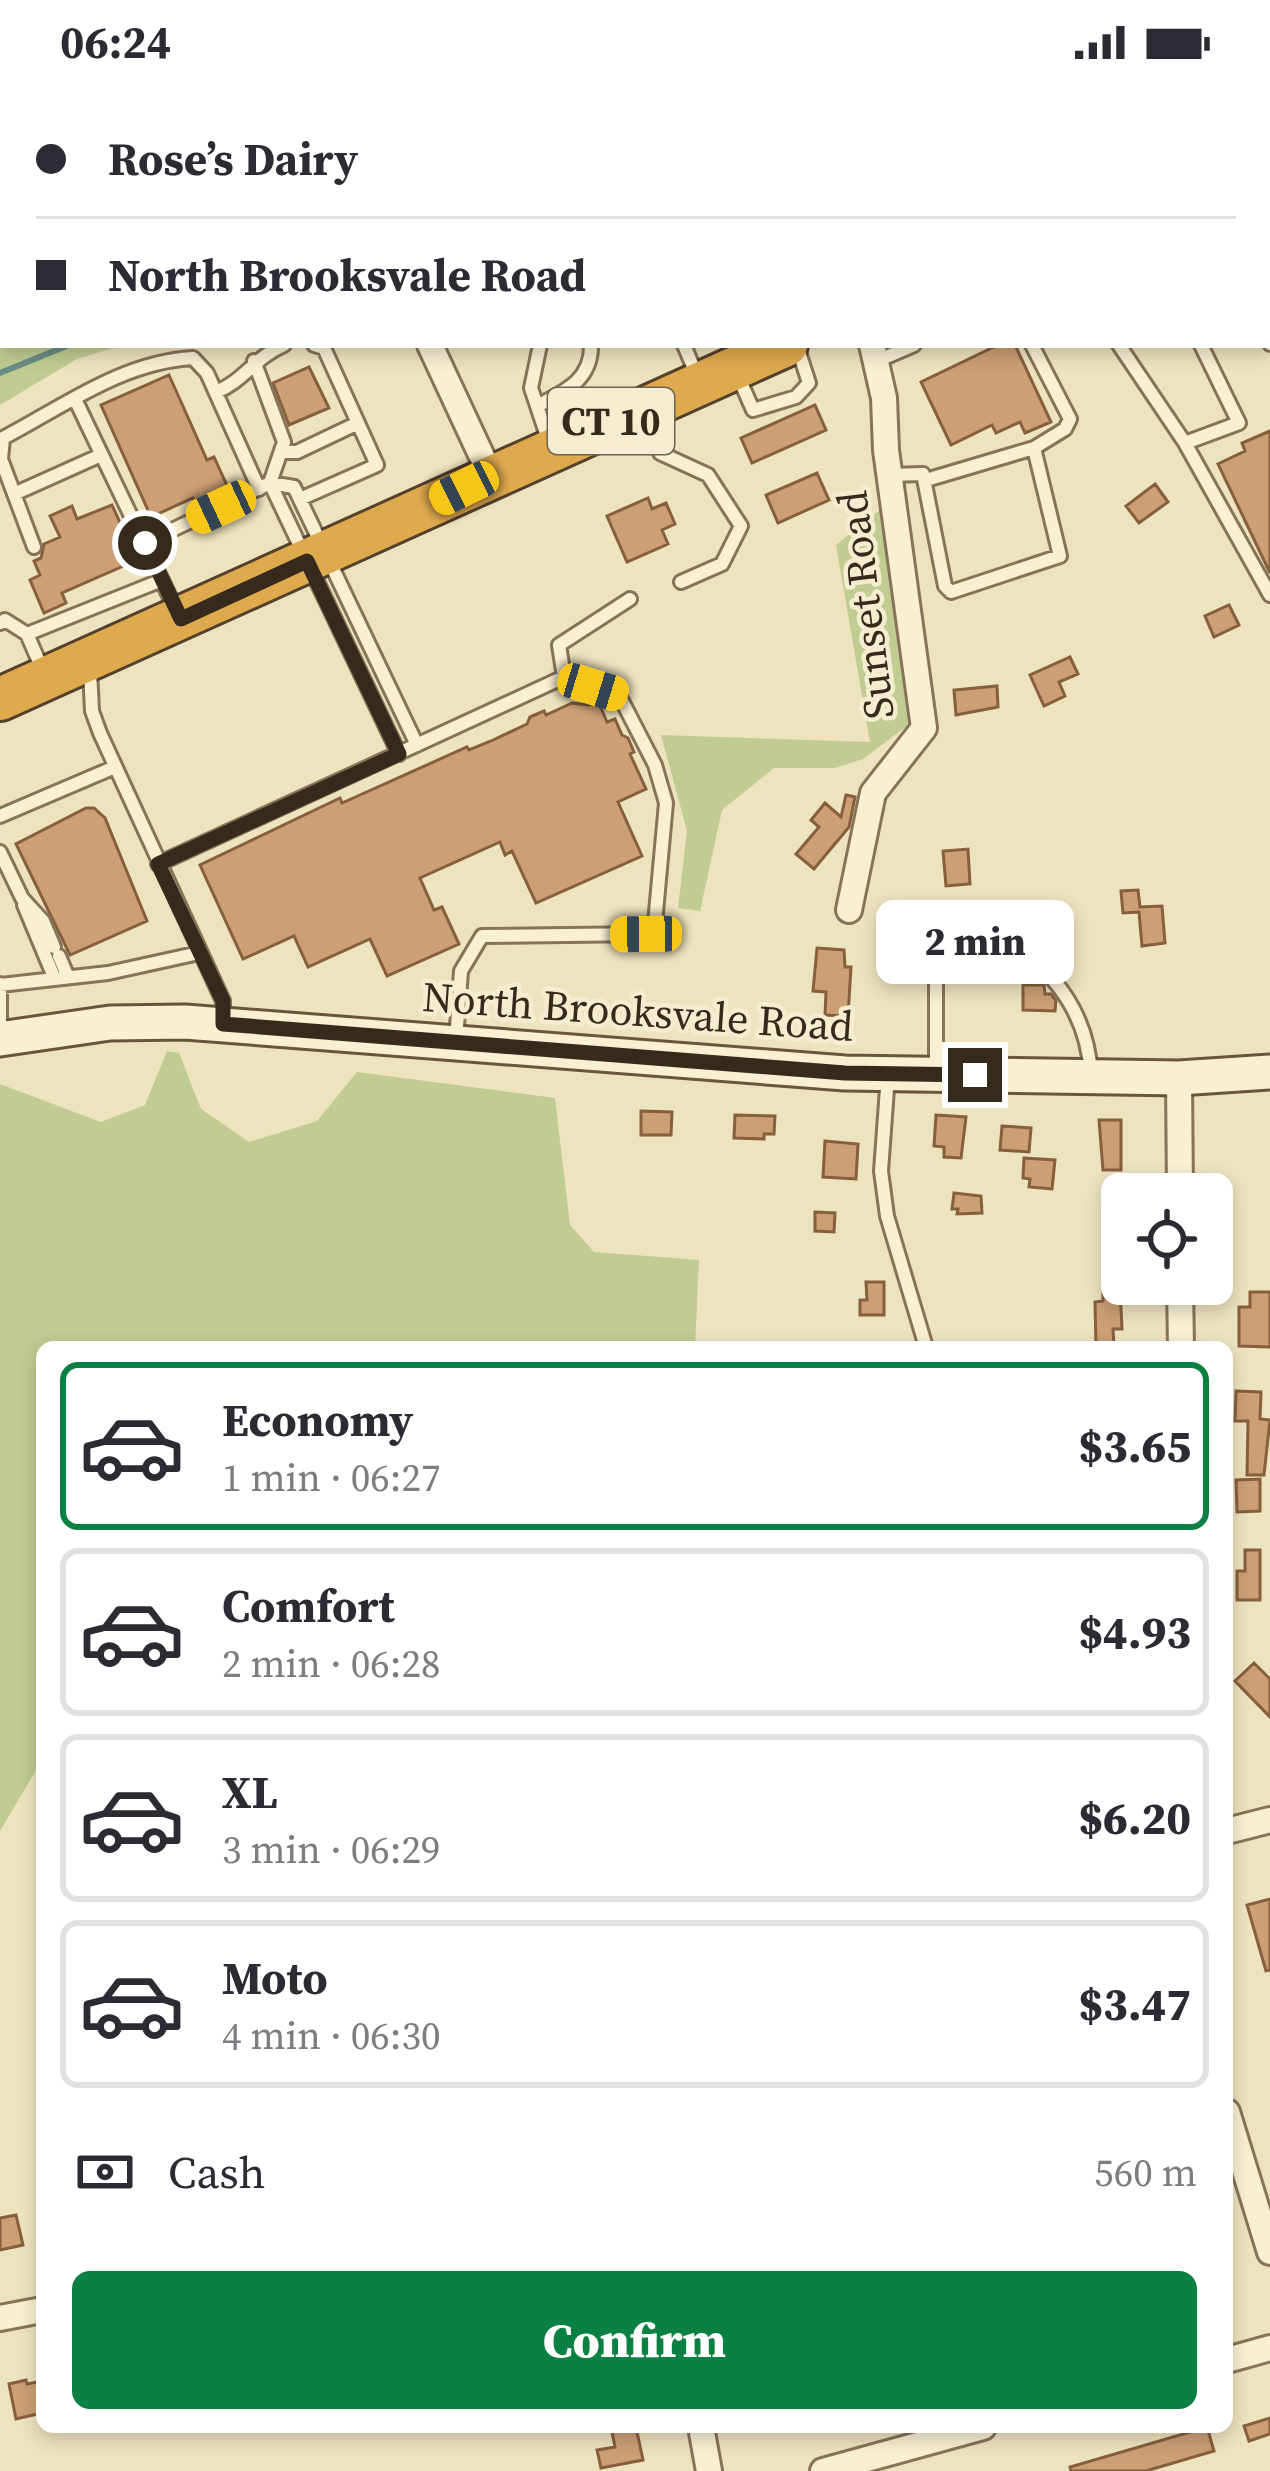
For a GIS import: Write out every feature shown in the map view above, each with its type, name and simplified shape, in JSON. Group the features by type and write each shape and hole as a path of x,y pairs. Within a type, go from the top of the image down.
{"highway":[{"name":"CT 10","path":"0,699 491,476 706,365 775,348"}],"main road":[{"name":"North Brooksvale Road","path":"0,1039 110,1023 223,1024 889,1074 1179,1078 1270,1072"}],"street":[{"path":"431,348 491,476"},
{"name":"Sunset Road","path":"850,910 873,793 924,728 889,475 884,398 874,353"},
{"path":"1179,1078 1180,1173"},
{"path":"1180,1305 1181,1341"},
{"path":"1233,1829 1270,1820"},
{"path":"1233,2131 1270,2252"},
{"path":"0,2318 36,2311"},
{"path":"1233,2358 1270,2348"},
{"path":"701,2433 709,2471"},
{"path":"823,2471 961,2433"}],"lane":[{"path":"216,392 240,382 254,361 278,348"},
{"path":"301,499 377,465 324,348"},
{"path":"539,348 531,388 550,448"},
{"path":"539,405 584,377 592,348"},
{"path":"706,365 759,412 804,393 809,383 798,348"},
{"path":"926,480 1034,448 1065,429 1070,419 1034,348"},
{"path":"1121,348 1185,443 1270,595"},
{"path":"1185,443 1239,423 1202,348"},
{"path":"34,548 1,459 2,438 127,370 193,358 207,373 264,486 317,556 417,745"},
{"path":"254,361 284,442 264,486"},
{"path":"75,399 181,619"},
{"path":"281,452 297,452 358,423"},
{"path":"889,475 917,472 926,480 945,586 951,592 959,591 1060,556 1034,448"},
{"path":"660,452 708,475 741,526 722,564 681,582"},
{"path":"14,494 101,455"},
{"path":"145,543 264,486 294,487 317,556 399,754"},
{"path":"27,634 162,580"},
{"path":"564,677 559,645 630,599"},
{"path":"0,623 5,620 27,634 45,678"},
{"path":"90,658 92,710 100,733 223,1001 223,1024"},
{"path":"158,864 564,677 619,695 655,765 666,803 655,922 646,934 482,936 461,971 456,1042"},
{"path":"0,816 115,767"},
{"path":"0,852 61,976"},
{"path":"22,898 43,921 57,951 61,976"},
{"path":"976,924 1060,982 1083,1025 1092,1076"},
{"path":"0,1022 0,985 108,973 199,953"},
{"path":"936,981 936,1074"},
{"path":"889,1074 881,1171 886,1216 924,1341"}],"green space":[{"path":"0,348 113,348 77,359 0,405"},
{"path":"886,505 915,720 863,759 835,768 774,768 722,810 700,911 678,908 687,831 661,735 870,742 836,545"},
{"path":"167,1051 179,1053 201,1109 249,1142 317,1121 357,1072 555,1098 570,1225 594,1252 699,1260 695,1341 36,1341 36,1770 0,1831 0,1084 101,1122 145,1105"}],"building":[{"path":"992,348 1016,348 1051,422 1025,433 1020,422 996,433 992,425 951,445 921,382"},
{"path":"309,367 329,408 289,425 273,383"},
{"path":"169,375 207,460 214,457 229,490 196,504 193,498 151,517 101,405"},
{"path":"815,405 826,430 752,463 741,438"},
{"path":"1270,431 1270,573 1218,464 1245,451 1242,443"},
{"path":"817,473 829,500 778,523 766,495"},
{"path":"1155,484 1168,502 1139,523 1126,506"},
{"path":"648,498 652,509 666,503 675,524 662,530 668,544 627,562 607,516"},
{"path":"112,505 137,560 62,593 66,603 44,613 30,580 40,575 34,561 41,558 44,544 60,537 50,516 72,506 77,519"},
{"path":"1229,605 1239,625 1214,637 1205,616"},
{"path":"1070,657 1078,674 1059,682 1065,696 1044,706 1030,675"},
{"path":"997,686 998,707 956,715 954,690"},
{"path":"598,701 607,722 615,719 628,738 646,789 618,802 642,856 536,903 512,851 505,855 500,842 420,878 434,910 442,907 459,944 387,976 370,939 308,967 294,936 243,959 200,865 340,798 342,803 467,747 491,741 544,711 546,715 572,703"},
{"path":"846,795 855,797 849,827 814,869 796,854 819,827 811,820 825,803 841,817"},
{"path":"94,808 105,818 147,921 70,955 16,844"},
{"path":"968,849 970,884 946,886 943,851"},
{"path":"1138,890 1140,907 1162,906 1165,943 1142,946 1139,912 1123,913 1121,891"},
{"path":"817,948 844,950 845,967 851,967 848,1016 825,1015 826,992 813,991"},
{"path":"1023,985 1044,985 1045,994 1056,1001 1055,1011 1023,1010"},
{"path":"641,1111 672,1112 671,1135 641,1135"},
{"path":"735,1115 775,1116 774,1134 764,1134 764,1139 734,1138"},
{"path":"936,1115 966,1117 961,1158 944,1157 944,1147 934,1146"},
{"path":"1099,1120 1121,1120 1121,1170 1103,1170"},
{"path":"1002,1126 1031,1128 1029,1152 1000,1150"},
{"path":"825,1141 858,1144 856,1179 823,1177"},
{"path":"1024,1158 1055,1160 1052,1189 1029,1187 1030,1179 1023,1178"},
{"path":"954,1193 981,1196 982,1213 957,1214 958,1209 952,1209"},
{"path":"815,1212 835,1213 834,1232 815,1231"},
{"path":"866,1282 884,1282 884,1315 860,1315 860,1300 867,1300"},
{"path":"1250,1292 1270,1292 1270,1347 1239,1346 1239,1307 1250,1307"},
{"path":"1095,1302 1121,1305 1122,1329 1113,1329 1114,1341 1096,1341"},
{"path":"1236,1391 1261,1392 1260,1419 1270,1420 1264,1475 1247,1475 1248,1421 1235,1421"},
{"path":"1260,1479 1260,1511 1237,1512 1236,1480"},
{"path":"1245,1550 1260,1550 1260,1600 1237,1600 1237,1571 1245,1571"},
{"path":"1254,1663 1270,1679 1270,1717 1235,1681"},
{"path":"1270,1899 1270,1970 1266,1971 1247,1905"},
{"path":"16,2215 23,2245 0,2250 0,2218"},
{"path":"36,2382 36,2414 16,2419 9,2384"},
{"path":"1270,2418 1270,2434 1249,2441 1244,2426"},
{"path":"612,2433 637,2433 643,2460 601,2468 597,2450 615,2447"},
{"path":"1186,2433 1209,2433 1214,2451 1146,2471 1071,2471 1070,2467"}],"waterway":[{"path":"0,373 62,348"}],"route":[{"path":"145,543 181,619 307,561 399,754 158,864 223,1001 223,1024 845,1073 975,1075"}]}
